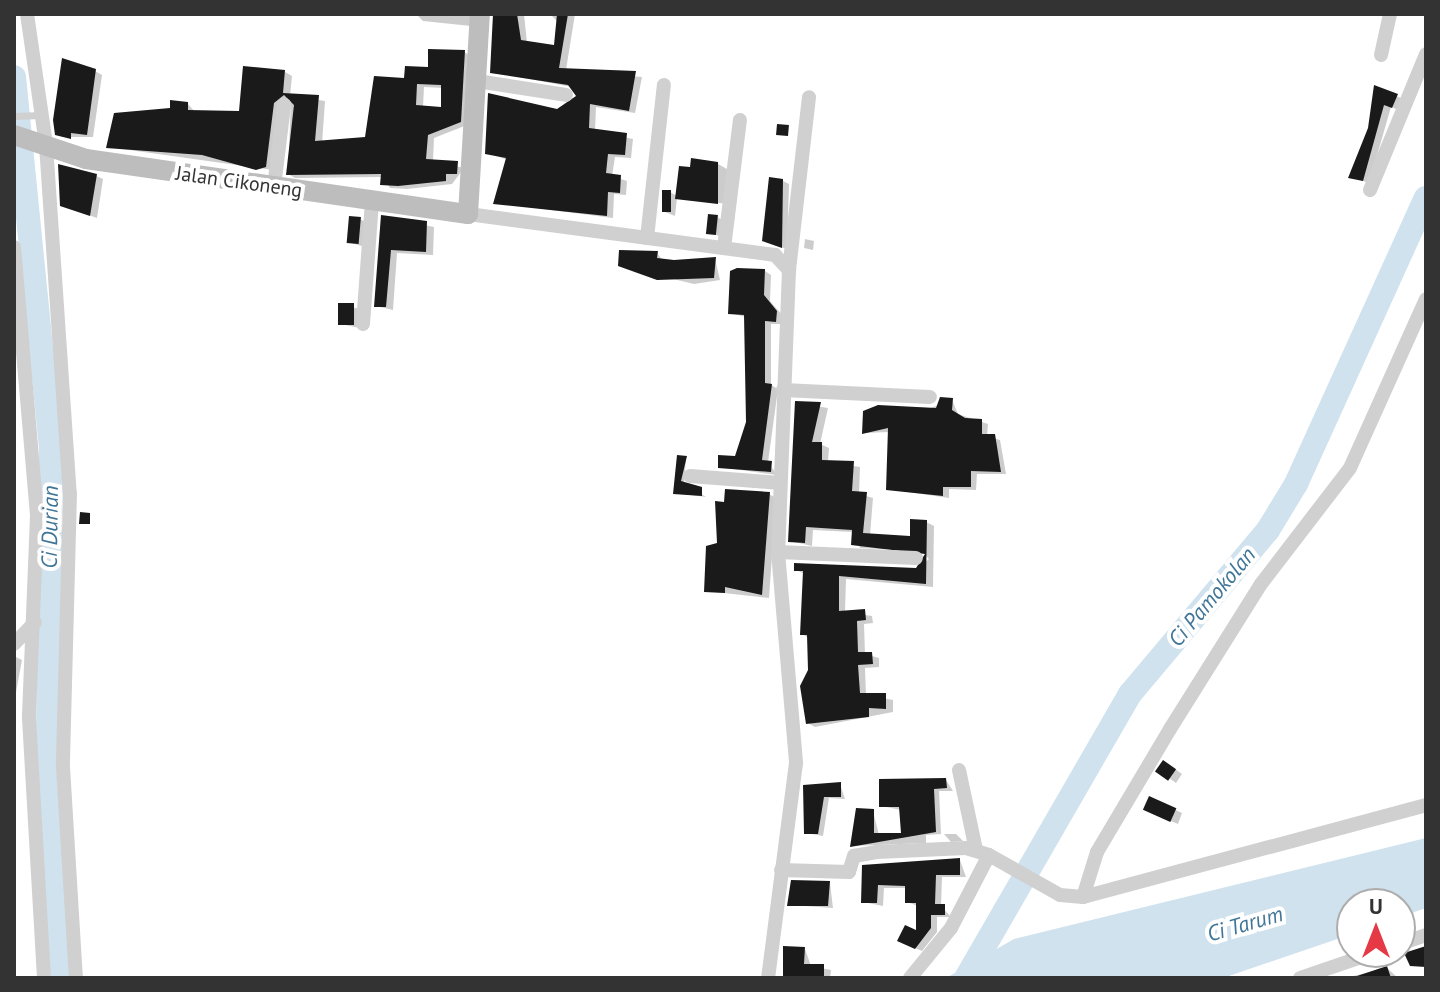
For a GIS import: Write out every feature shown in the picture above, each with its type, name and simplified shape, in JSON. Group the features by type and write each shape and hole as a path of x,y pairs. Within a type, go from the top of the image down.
{"street":[{"path":"27,14 37,115 43,144 70,493 63,767 76,978"},
{"path":"480,14 468,214 775,255 789,270"},
{"path":"1381,55 1390,14"},
{"path":"1370,190 1426,54"},
{"path":"477,81 566,95"},
{"path":"647,238 664,85"},
{"path":"768,978 796,763 778,552 789,270 809,97"},
{"path":"274,187 284,105"},
{"path":"724,248 740,120"},
{"name":"Jalan Cikoneng","path":"14,135 86,159 468,214"},
{"path":"363,324 372,200"},
{"path":"14,247 35,622 21,718 44,978"},
{"path":"1083,897 1097,852 1170,729 1261,584 1350,468 1426,299"},
{"path":"783,390 930,397"},
{"path":"690,476 780,483"},
{"path":"778,552 916,558"},
{"path":"14,644 35,622"},
{"path":"910,978 951,928 982,852 959,770"},
{"path":"781,870 849,872 854,856 982,852 1060,895 1083,897 1426,805"},
{"path":"1300,978 1336,966"}],"lane":[{"path":"14,116 37,115"}],"water":[{"name":"Ci Tarum","path":"1426,838 1426,908 1416,911 1416,888 1336,888 1336,939 1223,978 946,978 1014,939"}],"building":[{"path":"493,14 517,14 521,40 554,45 557,14 568,14 559,68 636,71 629,111 590,104 589,128 627,133 625,155 608,154 606,173 621,175 620,193 608,192 607,216 493,204 506,158 485,154 488,93 557,109 576,96 568,85 490,73"},
{"path":"428,49 465,50 461,122 428,135 426,159 458,161 457,174 446,174 446,181 398,186 380,185 381,174 286,175 294,105 284,95 274,103 266,167 256,170 202,155 106,148 114,113 170,108 170,100 188,102 188,110 239,111 243,66 285,70 283,93 319,95 315,141 365,137 374,76 404,78 405,66 428,67","holes":["417,84 441,85 441,107 416,105"]},
{"path":"62,58 96,69 87,135 71,133 71,139 55,135 53,120"},
{"path":"1374,85 1398,94 1392,108 1384,105 1363,181 1348,178 1368,128"},
{"path":"777,124 789,125 788,136 776,135"},
{"path":"691,158 718,162 718,204 675,199 679,166 690,167"},
{"path":"58,164 97,174 90,216 60,206"},
{"path":"769,177 783,179 782,248 762,241"},
{"path":"662,190 671,190 671,212 662,212"},
{"path":"708,214 718,215 716,235 706,234"},
{"path":"381,215 427,221 426,252 391,250 386,307 374,307"},
{"path":"349,216 361,217 359,244 347,243"},
{"path":"619,250 658,251 657,258 674,260 716,257 714,278 657,280 618,266"},
{"path":"737,268 765,269 764,295 777,311 776,322 765,321 765,383 772,384 762,460 772,461 771,472 718,468 718,455 735,456 746,422 744,315 728,314 730,271"},
{"path":"338,303 354,303 354,325 338,325"},
{"path":"940,397 953,398 952,410 965,418 982,419 982,434 995,434 1001,472 971,471 971,487 943,487 943,496 886,490 888,428 862,434 863,411 878,405 936,408"},
{"path":"795,401 821,402 812,442 822,442 822,460 854,461 852,491 867,492 863,533 910,536 910,519 927,520 926,584 839,576 839,611 865,609 866,620 857,621 858,652 872,652 873,664 858,665 860,693 886,693 886,709 869,708 869,717 806,724 800,686 808,670 807,635 800,635 803,571 794,571 794,563 916,568 925,554 851,545 852,530 806,527 805,543 788,542"},
{"path":"677,455 687,456 681,481 702,487 702,496 673,494"},
{"path":"725,489 770,492 762,595 725,587 725,593 704,592 706,546 717,543 715,501 724,502"},
{"path":"80,512 90,513 90,524 79,524"},
{"path":"1163,760 1176,769 1168,781 1155,771"},
{"path":"946,778 947,788 934,789 936,832 850,847 856,808 874,809 874,833 901,833 899,807 879,807 879,779"},
{"path":"841,782 841,797 824,797 818,834 804,834 803,785"},
{"path":"1149,796 1176,808 1170,822 1143,810"},
{"path":"960,858 960,875 936,875 935,904 945,904 945,915 931,915 931,928 915,949 897,941 905,925 916,930 916,903 905,903 905,886 878,885 877,903 861,903 862,865"},
{"path":"791,880 830,881 828,906 787,906"},
{"path":"783,946 805,947 804,964 824,964 824,978 783,978"},
{"path":"1426,946 1426,967 1416,966 1416,949"},
{"path":"1388,968 1391,978 1358,978"}],"waterway":[{"name":"Ci Durian","path":"14,77 51,448 47,801 62,978"},
{"name":"Ci Pamokolan","path":"966,978 1130,694 1268,530 1296,484 1426,198"}]}
